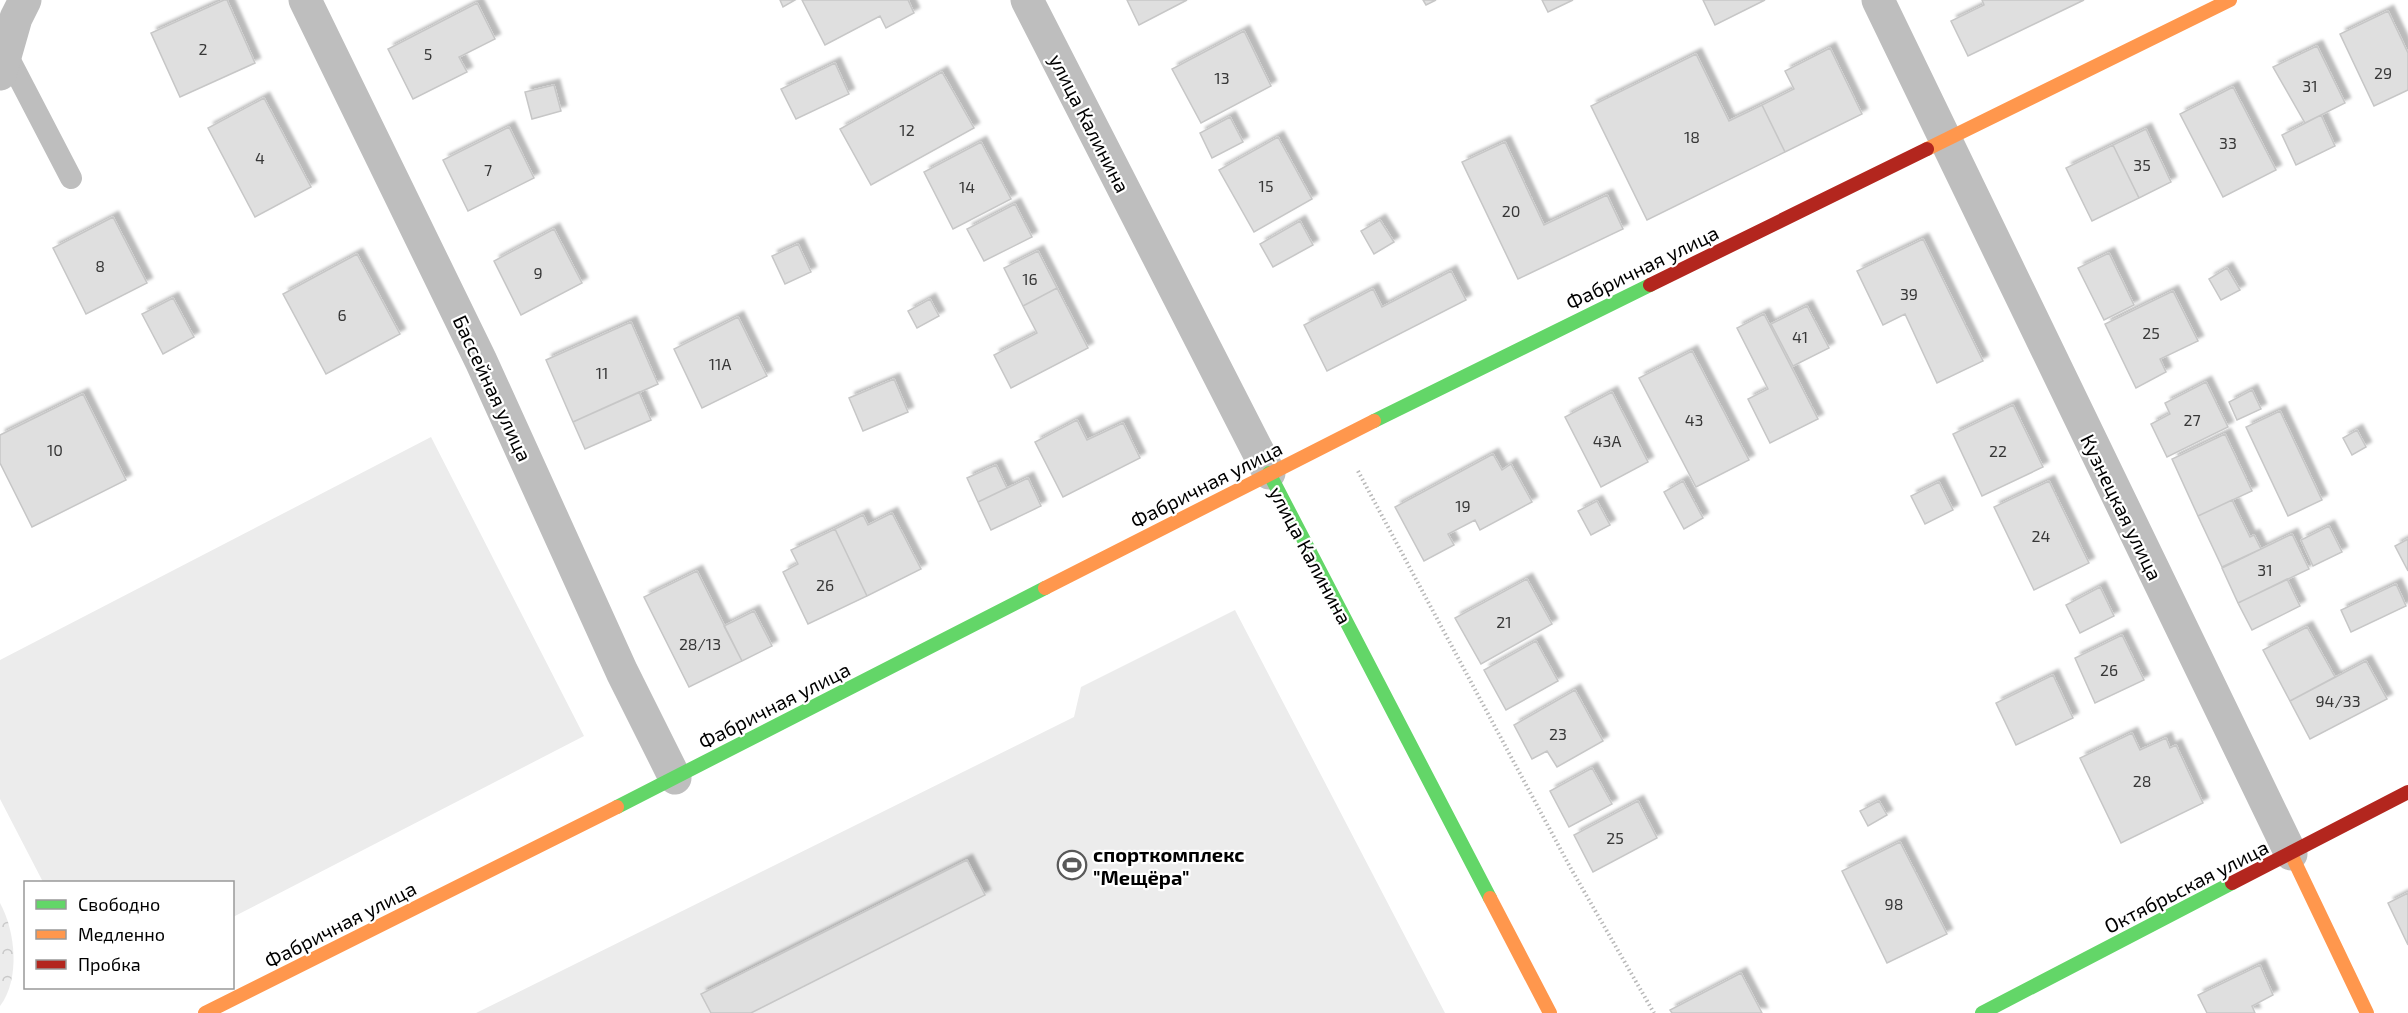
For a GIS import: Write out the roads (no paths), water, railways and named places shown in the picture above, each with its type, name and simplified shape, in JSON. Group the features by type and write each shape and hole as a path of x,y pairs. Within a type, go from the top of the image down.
{"street":[{"path":"3,62 16,18 25,0"},
{"name":"Бассейная улица","path":"305,0 481,361 622,672 675,778"},
{"name":"улица Калинина","path":"1027,0 1269,473 1550,1013"},
{"name":"Кузнецкая улица","path":"1878,0 2367,1013"},
{"name":"Фабричная улица","path":"205,1013 675,778 1269,473 2230,0"},
{"name":"Октябрьская улица","path":"1982,1013 2408,792"}],"lane":[{"path":"3,62 71,178"}],"place":[{"name":"спорткомплекс \"Мещёра\"","path":"1072,865"}]}
